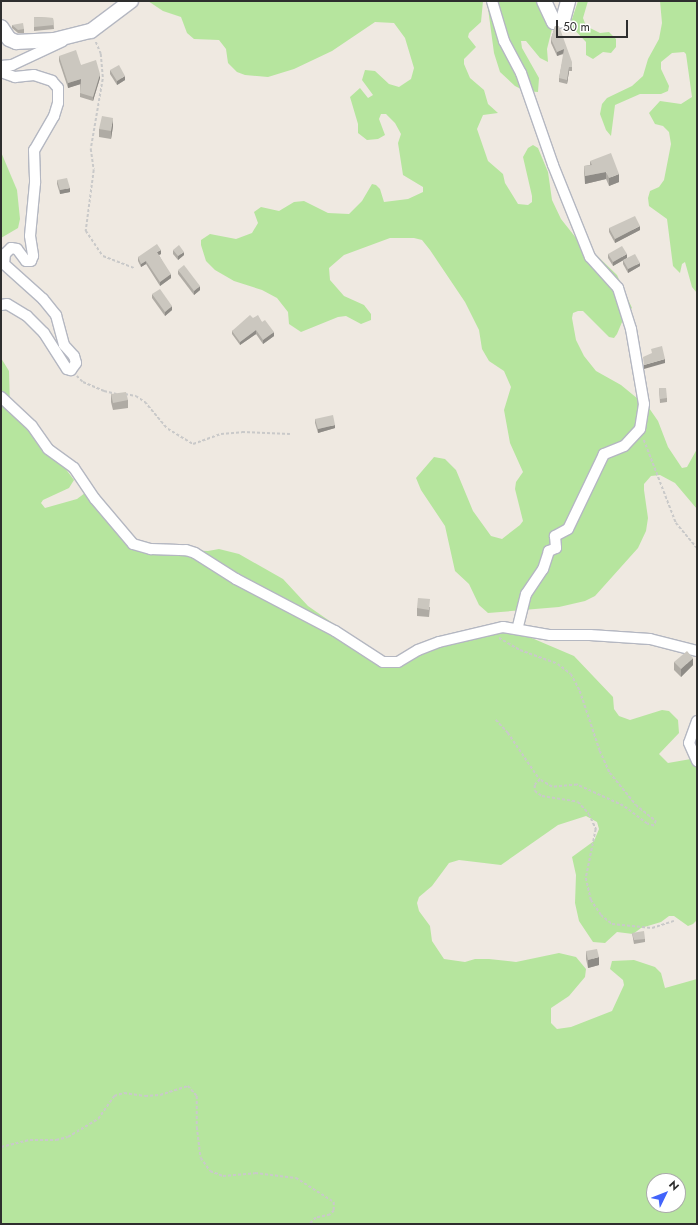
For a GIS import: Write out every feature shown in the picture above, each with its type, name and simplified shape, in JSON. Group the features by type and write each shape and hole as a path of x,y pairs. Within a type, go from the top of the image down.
{"main road":[{"path":"1,27 10,39 16,42 68,36 92,31 131,1"},
{"path":"544,1 554,22 560,22 565,16 568,1"}],"street":[{"path":"492,1 504,41 521,73 552,165 590,257 618,288 632,329 644,404 640,429 624,446 604,454 568,529 555,536 556,548 549,551 543,569 526,594 517,629"},
{"path":"1,66 12,65 58,45 68,36"},
{"path":"1,72 15,77 34,75 52,81 58,88 54,116 34,150 35,183 30,236 33,256 31,261 26,261 17,249 11,248 4,254 4,264 43,299 56,315 64,345 74,356 76,363 71,370 67,369 44,333 28,316 7,304 1,305"},
{"path":"1,397 32,426 48,449 74,468 95,499 130,542 137,546 195,553 236,579 335,631 386,663 398,662 418,650 440,642 503,627 550,635 590,635 650,639 697,651"},
{"path":"697,720 689,743 697,760"}],"path":[{"path":"92,31 101,54 103,79 91,149 94,170 86,231 103,256 134,268"},
{"path":"71,370 83,382 104,392 136,396 145,402 168,429 193,444 221,434 242,432 290,434"},
{"path":"640,429 676,523 697,548"},
{"path":"488,630 520,650 558,664 571,674 580,690 600,751 610,773 619,786 654,818 656,824 647,824 623,806 577,785 552,787 540,780 508,733 496,720"},
{"path":"540,780 534,788 542,796 578,802 589,814 594,824 596,829 586,878 591,900 601,915 612,924 652,928 674,921"},
{"path":"1,1147 30,1140 56,1140 68,1137 98,1119 114,1096 124,1093 145,1096 160,1095 188,1086 197,1096 197,1127 201,1158 210,1171 223,1176 255,1173 296,1178 334,1202 334,1211 330,1215 316,1218 310,1224"}],"green space":[{"path":"148,1 483,1 481,22 469,33 468,37 476,47 464,59 464,64 470,78 484,90 488,104 498,113 483,115 477,129 488,161 503,174 505,183 518,204 528,205 532,202 532,196 523,157 528,148 533,145 538,148 548,172 552,200 561,219 580,243 586,245 617,275 632,308 625,315 617,334 614,338 609,337 583,311 578,311 573,313 572,318 576,340 584,356 596,371 621,385 649,408 658,421 668,447 682,468 687,467 697,449 697,509 675,483 660,475 651,476 644,484 648,518 646,531 638,548 595,596 585,601 559,607 488,613 479,605 469,584 455,571 445,526 421,490 416,478 434,457 445,459 456,470 473,511 491,536 502,539 523,521 515,489 516,482 523,472 510,443 504,410 511,387 504,371 489,361 482,349 479,330 465,302 430,250 422,240 414,238 390,238 344,255 329,268 330,280 344,296 364,305 371,314 371,320 361,324 346,316 338,317 301,332 289,324 288,312 277,298 262,290 234,281 215,270 206,261 201,245 201,240 210,234 236,239 252,233 258,223 254,212 261,207 279,211 294,202 304,201 328,213 349,214 362,201 372,184 376,185 380,189 384,202 408,199 423,192 423,187 403,175 398,143 401,134 395,123 386,114 381,114 379,119 385,135 378,139 367,140 358,133 358,124 350,97 360,88 368,98 373,95 362,80 365,70 375,71 389,84 399,87 411,79 414,68 405,38 394,23 375,22 332,51 294,69 268,77 245,75 237,72 228,63 226,49 219,40 194,39 187,33 181,17 163,11"},
{"path":"487,1 548,1 553,25 547,49 548,62 540,58 526,41 521,41 522,48 539,78 538,92 525,91 515,86 500,72 494,53"},
{"path":"578,1 588,1 583,18 586,26 600,33 609,32 616,39 616,47 611,53 603,52 593,59 586,55 586,42 570,25"},
{"path":"660,1 697,1 697,293 692,287 685,262 682,264 680,273 673,266 667,219 649,206 648,198 650,191 659,187 664,180 671,144 669,132 663,126 655,124 649,113 660,101 681,104 692,97 686,54 684,52 672,53 661,62 661,69 669,86 668,91 661,94 640,94 615,105 611,136 606,130 600,114 602,104 607,98 632,86 643,76 648,59 659,39 662,23"},
{"path":"1,152 17,190 20,219 18,228 1,238"},
{"path":"1,358 9,371 10,406 27,426 36,442 65,468 74,480 69,488 43,500 41,503 45,508 77,499 85,493 136,548 208,551 219,549 239,554 283,579 308,606 354,638 358,650 385,667 404,663 435,647 504,632 527,636 574,656 613,697 614,709 619,716 630,720 662,710 669,711 678,720 679,733 659,754 668,763 691,759 697,763 697,920 693,924 688,926 674,916 669,916 661,922 641,928 633,934 617,932 605,943 593,942 579,921 575,903 576,875 572,857 594,841 599,829 597,822 586,816 558,825 501,865 459,860 449,863 432,886 419,897 417,903 419,911 430,926 432,941 444,959 465,962 475,959 489,959 516,962 559,953 576,957 586,969 585,977 569,996 551,1008 551,1023 557,1029 571,1027 612,1011 624,985 623,980 610,969 612,961 634,960 655,967 661,973 665,988 697,979 697,1224 1,1224"}],"building":[{"path":"34,17 53,18 54,25 34,27"},
{"path":"23,23 24,29 18,30 12,25"},
{"path":"555,26 559,26 572,62 572,67 569,67 567,80 559,78 564,49 557,52 551,39"},
{"path":"76,50 81,65 96,60 100,74 93,97 80,93 81,79 68,83 59,56"},
{"path":"119,65 125,76 117,81 110,70"},
{"path":"102,116 113,118 111,131 99,129"},
{"path":"611,153 619,174 609,178 606,172 585,176 584,166 592,165 590,161"},
{"path":"67,178 70,188 60,190 57,180"},
{"path":"635,216 640,226 615,239 609,228"},
{"path":"157,244 161,250 157,252 171,274 160,282 146,261 141,264 138,257"},
{"path":"179,245 184,252 178,256 173,250"},
{"path":"622,246 627,254 613,262 608,254"},
{"path":"635,254 640,263 628,269 623,260"},
{"path":"184,265 200,286 194,291 178,270"},
{"path":"160,289 172,306 165,312 152,294"},
{"path":"250,315 253,318 258,315 262,322 265,320 274,332 263,340 256,330 240,342 232,331"},
{"path":"662,346 665,359 644,365 643,357 652,353 651,349"},
{"path":"659,388 666,388 667,398 660,399"},
{"path":"126,392 128,400 113,403 111,394"},
{"path":"333,415 335,425 318,429 315,419"},
{"path":"418,598 430,599 429,610 417,608"},
{"path":"687,651 693,658 681,669 674,662"},
{"path":"644,931 645,939 634,940 632,933"},
{"path":"597,949 599,957 588,960 586,951"}]}
